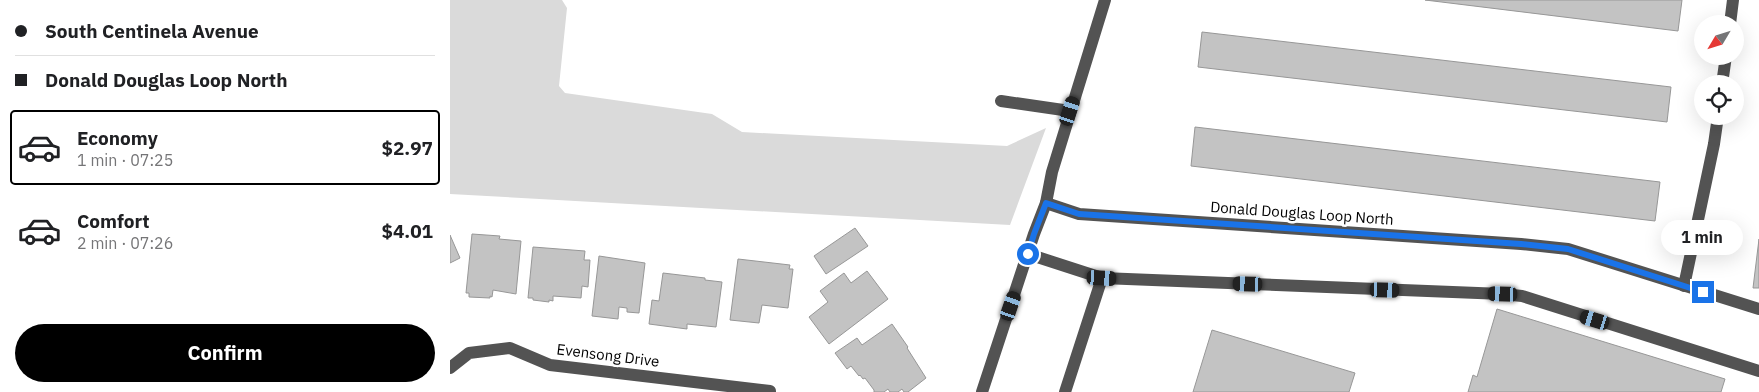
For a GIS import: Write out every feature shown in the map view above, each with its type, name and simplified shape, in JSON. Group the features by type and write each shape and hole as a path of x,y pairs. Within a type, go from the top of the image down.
{"street":[{"path":"982,392 1046,203 1052,172 1070,111 1106,0"},
{"path":"1731,15 1733,0"},
{"path":"1001,102 1070,111"},
{"path":"1684,286 1717,125"},
{"name":"Donald Douglas Loop North","path":"1046,203 1079,214 1511,243 1568,249 1759,309"},
{"path":"1028,254 1102,278 1522,296 1759,372"},
{"path":"1065,392 1102,278"},
{"name":"Evensong Drive","path":"450,368 469,353 510,348 550,365 770,391"}],"shaded area":[{"path":"450,0 562,0 567,8 559,86 565,93 712,114 742,132 1007,146 1046,128 1010,225 450,194"}],"building":[{"path":"1425,0 1682,0 1678,31"},
{"path":"1202,32 1671,87 1667,122 1198,67"},
{"path":"1195,127 1660,182 1655,221 1191,166"},
{"path":"855,228 868,246 826,274 814,256"},
{"path":"472,234 500,236 499,239 521,241 516,294 493,290 492,297 490,296 490,298 469,297 469,293 466,293"},
{"path":"450,235 460,258 450,263"},
{"path":"1759,239 1759,288 1753,288"},
{"path":"533,247 585,251 584,260 590,260 588,287 582,286 581,298 553,296 553,301 549,300 549,302 528,298"},
{"path":"599,256 645,263 639,313 627,312 627,308 619,307 618,319 592,316"},
{"path":"738,259 790,265 789,269 793,269 788,308 762,305 759,323 730,320"},
{"path":"867,271 888,299 829,344 809,317 828,302 820,291 844,273 851,283"},
{"path":"663,273 722,282 716,327 687,324 687,329 649,324 652,300 659,301"},
{"path":"1497,309 1725,379 1721,392 1468,392 1473,375 1477,377"},
{"path":"892,324 926,378 908,392 904,392 902,389 898,392 890,392 888,389 884,392 874,392 865,378 863,379 859,376 851,366 847,369 835,353 857,338 862,345"},
{"path":"1212,330 1355,373 1349,392 1193,392"}],"route":[{"path":"1028,254 1046,203 1079,214 1521,244 1568,249 1703,292"}]}
